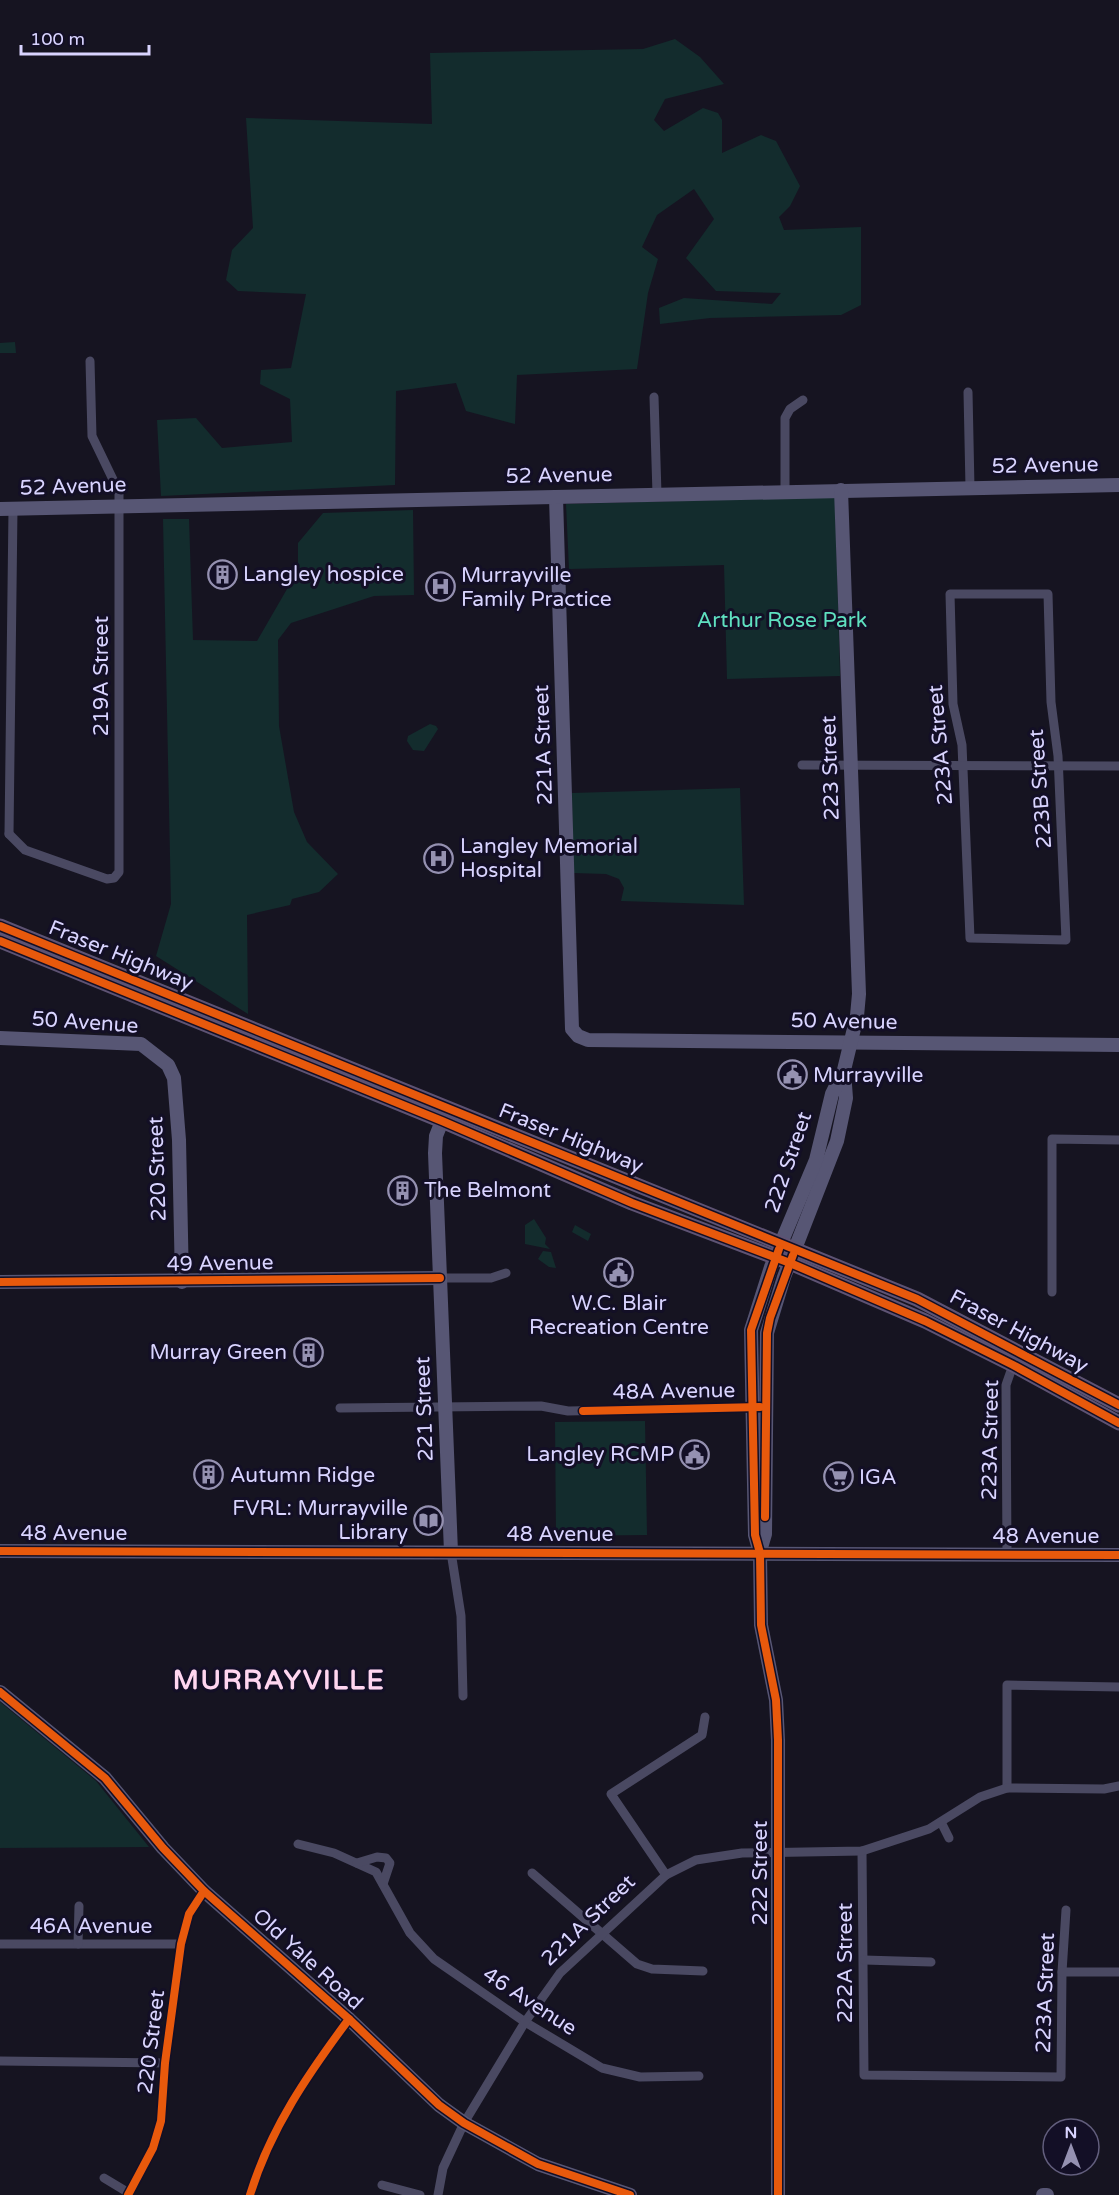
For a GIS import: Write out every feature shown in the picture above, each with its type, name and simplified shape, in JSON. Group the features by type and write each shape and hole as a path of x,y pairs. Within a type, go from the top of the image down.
{"main road":[{"name":"Fraser Highway","path":"0,926 786,1253 1013,1365 1119,1424"},
{"name":"Fraser Highway","path":"0,941 442,1121 632,1203 918,1299 1119,1405"}],"street":[{"name":"219A Street","path":"4,836 25,850 107,879 114,878 119,872 119,506 116,484 97,451 92,436 90,361"},
{"path":"968,392 970,488"},
{"path":"654,397 657,494"},
{"path":"785,491 785,418 790,409 803,400"},
{"name":"52 Avenue","path":"7,509 1119,485"},
{"name":"223 Street","path":"841,490 859,994 850,1042"},
{"name":"221A Street","path":"556,496 572,1029"},
{"path":"4,836 7,509"},
{"name":"223A Street","path":"970,938 962,745 953,704 950,594 995,594"},
{"name":"223B Street","path":"970,938 1066,940 1058,766 1051,702 1048,594 995,594"},
{"path":"802,765 1119,766"},
{"name":"50 Avenue","path":"572,1029 578,1036 588,1040 1119,1045"},
{"name":"50 Avenue","path":"0,1038 141,1044 163,1058"},
{"name":"222 Street","path":"778,2195 776,1700 761,1625 760,1553 755,1535 751,1330 837,1142 846,1098 844,1070 850,1042"},
{"name":"220 Street","path":"163,1058 174,1078 179,1140 182,1282"},
{"name":"221 Street","path":"442,1121 435,1140 440,1278 451,1552 461,1616 463,1696"},
{"path":"1052,1292 1052,1139 1119,1140"},
{"name":"222 Street","path":"760,1553 765,1534 767,1333 786,1253"},
{"name":"49 Avenue","path":"0,1282 491,1278 506,1272"},
{"name":"223A Street","path":"1007,1553 1006,1384 1013,1365"},
{"name":"48A Avenue","path":"340,1408 542,1406 568,1411 766,1407"},
{"name":"48 Avenue","path":"0,1551 1119,1555"},
{"path":"1119,1687 1007,1685 1006,1788 1104,1789 1119,1786"},
{"name":"Old Yale Road","path":"0,1692 105,1778 163,1848 204,1891 349,2019 439,2105 464,2123 538,2164 630,2195"},
{"path":"666,1875 611,1794 702,1735 705,1717"},
{"name":"221A Street","path":"438,2195 443,2168 464,2123 525,2022 560,1973 666,1875 696,1860 742,1853 862,1851 929,1829 980,1797 1006,1788"},
{"path":"941,1822 949,1838"},
{"name":"46 Avenue","path":"298,1844 334,1853 376,1872 410,1933 434,1959 525,2022 602,2068 640,2078 699,2076"},
{"name":"222A Street","path":"862,1851 864,2075 1061,2077"},
{"path":"357,1863 377,1857 386,1858 390,1863 383,1884"},
{"path":"532,1873 637,1964 652,1969 703,1971"},
{"name":"220 Street","path":"104,2178 129,2194 153,2148 161,2121 165,2063 181,1944 189,1914 204,1891"},
{"path":"78,1944 79,1906"},
{"name":"223A Street","path":"1061,2077 1062,1972 1066,1910"},
{"name":"46A Avenue","path":"0,1944 181,1944"},
{"path":"864,1960 931,1962"},
{"path":"1062,1972 1119,1972"},
{"path":"250,2195 276,2130 305,2079 349,2019"},
{"path":"0,2061 165,2063"},
{"path":"382,2185 420,2195"}],"green space":[{"path":"675,39 700,57 724,84 665,99 654,120 664,131 703,108 718,113 722,120 722,153 761,135 776,141 800,186 790,206 779,217 784,230 861,227 861,305 841,315 710,318 660,324 659,308 684,298 772,304 781,293 716,291 686,258 714,219 694,189 657,215 642,247 658,259 648,293 637,369 517,375 515,424 466,411 456,383 396,391 395,485 161,496 157,420 196,418 222,448 292,442 290,399 260,384 261,370 291,368 306,294 238,291 226,280 232,250 253,228 246,118 432,124 430,53 643,49"},
{"path":"15,342 16,353 0,353 0,343"},
{"name":"Arthur Rose Park","path":"835,497 840,676 727,679 724,565 569,569 566,504"},
{"path":"413,510 414,595 374,596 291,623 278,640 279,726 294,812 307,842 338,874 319,892 292,899 290,905 247,915 248,1014 156,956 171,904 163,519 189,519 193,640 257,641 298,570 298,543 323,513"},
{"path":"430,724 438,729 424,751 413,750 407,741 408,736"},
{"path":"740,788 744,905 621,901 624,888 619,879 606,874 573,873 572,793"},
{"path":"534,1219 546,1238 545,1244 550,1249 525,1244 525,1225"},
{"path":"575,1225 591,1234 588,1241 572,1232"},
{"path":"543,1251 551,1252 556,1268 549,1267 538,1259"},
{"path":"645,1421 647,1535 556,1536 555,1422"},
{"path":"0,1702 96,1781 149,1847 0,1848"}],"cycle path":[{"path":"0,926 917,1299 1119,1405"},
{"path":"0,941 442,1121 632,1203 790,1263 925,1321 1013,1365 1119,1423"},
{"path":"778,2195 778,1740 776,1700 761,1625 760,1553 755,1535 751,1330 779,1249"},
{"path":"765,1517 767,1333 770,1318 793,1255"},
{"path":"0,1282 440,1278"},
{"path":"583,1411 760,1407"},
{"path":"0,1551 1119,1555"},
{"path":"0,1692 105,1778 163,1848 204,1891 349,2019 439,2105 464,2123 538,2164 630,2195"},
{"path":"128,2195 153,2148 161,2121 165,2063 181,1944 189,1914 204,1891"},
{"path":"250,2195 279,2125 319,2060 349,2019"}],"place":[{"name":"Langley hospice","path":"222,574"},
{"name":"Murrayville Family Practice","path":"440,587"},
{"name":"Langley Memorial Hospital","path":"439,858"},
{"name":"Murrayville","path":"792,1075"},
{"name":"The Belmont","path":"403,1190"},
{"name":"W.C. Blair Recreation Centre","path":"619,1272"},
{"name":"Murray Green","path":"308,1352"},
{"name":"Langley RCMP","path":"695,1454"},
{"name":"Autumn Ridge","path":"209,1475"},
{"name":"IGA","path":"838,1477"},
{"name":"FVRL: Murrayville Library","path":"429,1520"}],"district":[{"name":"MURRAYVILLE","path":"279,1680"}]}
